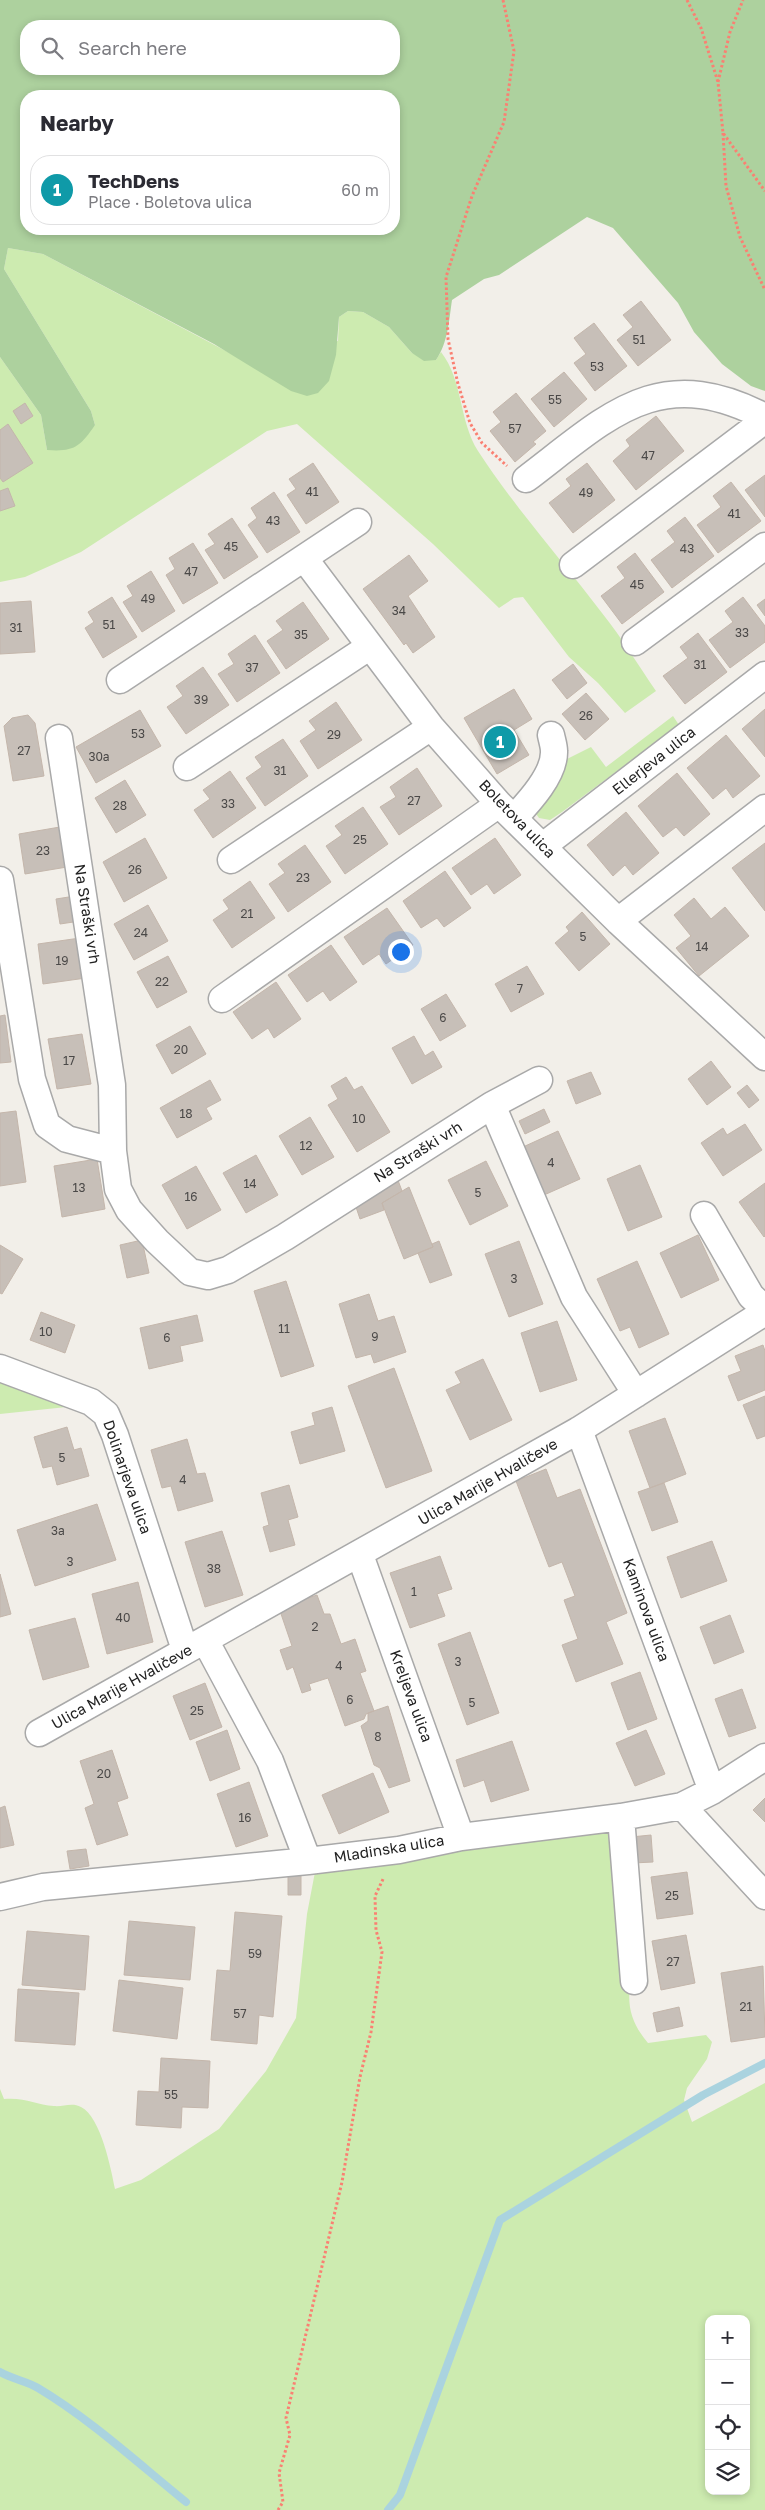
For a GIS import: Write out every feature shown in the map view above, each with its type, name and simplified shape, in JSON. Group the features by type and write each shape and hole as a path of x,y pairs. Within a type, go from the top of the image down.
{"street":[{"path":"526,479 613,413 649,398 678,394 713,396 740,404 765,418 573,565"},
{"path":"120,680 358,522"},
{"path":"634,642 765,546"},
{"name":"Boletova ulica","path":"304,558 369,647 431,727 506,811 618,921 763,1053"},
{"path":"187,767 369,647"},
{"name":"Ellerjeva ulica","path":"543,846 765,675"},
{"path":"231,860 431,727"},
{"path":"222,998 506,811 533,798 548,773 554,752 551,735"},
{"name":"Na Straški vrh","path":"59,738 112,1086 113,1151 118,1189 129,1210 157,1241 190,1272 208,1276 228,1270 285,1237 492,1105 539,1080"},
{"path":"618,921 765,808"},
{"path":"0,880 32,1078 47,1125 67,1140 113,1151"},
{"path":"492,1105 574,1297 636,1394"},
{"path":"704,1215 751,1296 765,1311"},
{"name":"Ulica Marije Hvaličeve","path":"39,1733 360,1555 579,1430 765,1311"},
{"name":"Dolinarjeva ulica","path":"0,1368 91,1402 106,1414 195,1645"},
{"name":"Kaminova ulica","path":"579,1430 712,1791"},
{"name":"Kreljeva ulica","path":"360,1555 461,1837"},
{"name":"Ulica Marije Hvaličeve","path":"195,1645 270,1761 308,1862"},
{"name":"Mladinska ulica","path":"0,1897 43,1888 308,1862 399,1850 461,1837 621,1817 682,1806 712,1791 765,1757"},
{"path":"682,1806 765,1896"},
{"path":"621,1817 634,1981"}],"path":[{"path":"503,0 514,51 504,122 472,196 446,277 448,339 458,384 470,423 482,443 498,460 526,479"},
{"path":"687,0 701,28 718,82 726,186 740,237 765,290"},
{"path":"718,82 730,32 743,0"},
{"path":"723,133 765,191"},
{"path":"278,2510 283,2502 279,2473 290,2435 286,2418 342,2182 360,2077 371,2032 382,1952 376,1930 375,1896 399,1850"}],"green space":[{"path":"0,0 765,0 765,391 751,386 722,364 694,332 678,303 613,228 587,217 499,275 484,279 452,300 446,339 436,360 424,361 412,353 389,327 363,312 348,311 339,317 336,355 329,381 318,393 307,396 291,391 214,344 43,254 8,248 4,269 91,411 95,425 76,447 64,450 47,450 41,415 0,357"},
{"path":"8,248 43,254 241,359 338,341 339,317 348,311 363,312 389,327 412,353 436,360 441,352 453,375 467,427 478,451 523,513 609,622 656,691 625,713 598,683 569,657 523,597 514,598 499,608 433,544 297,424 267,431 81,552 25,577 0,582 0,357 41,415 47,450 95,425 91,411 4,269"},
{"path":"673,716 679,725 550,820 539,818 534,811 560,778 567,759 591,747 606,767"},
{"path":"9,1378 76,1406 0,1414 0,1383"},
{"path":"596,1832 609,1832 630,1986 630,2009 638,2030 648,2043 706,2035 712,2042 707,2059 687,2088 684,2100 692,2122 765,2083 765,2510 0,2510 0,2089 4,2099 18,2099 54,2106 74,2105 81,2107 94,2121 104,2144 115,2189 141,2180 219,2129 266,2071 296,2018 307,1914 315,1872"}],"building":[{"path":"641,301 671,340 638,366 617,340 633,327 623,315"},
{"path":"594,323 627,366 595,391 574,363 586,354 574,338"},
{"path":"564,372 587,399 554,427 531,399"},
{"path":"516,393 546,431 533,442 536,444 515,462 490,431 501,422 493,412"},
{"path":"25,403 33,416 21,424 13,411"},
{"path":"656,416 684,451 636,490 613,461 630,446 626,440"},
{"path":"8,424 33,463 3,482 0,478 0,430"},
{"path":"313,463 339,502 306,524 287,495 296,489 289,479"},
{"path":"587,463 615,500 573,533 549,503 571,486 566,479"},
{"path":"765,475 765,517 745,490"},
{"path":"731,482 761,521 718,553 697,525 721,507 713,496"},
{"path":"8,488 15,506 0,511 0,491"},
{"path":"274,492 300,532 267,553 248,525 257,518 251,508"},
{"path":"685,517 714,556 672,588 651,560 675,542 667,531"},
{"path":"232,518 258,557 224,579 205,550 215,544 208,534"},
{"path":"193,543 218,583 183,604 166,575 175,569 169,558"},
{"path":"635,553 664,592 622,624 601,596 625,578 617,567"},
{"path":"409,555 428,581 408,596 435,637 413,653 406,643 404,645 363,589"},
{"path":"151,571 175,611 142,632 123,602 133,596 127,586"},
{"path":"112,597 137,637 103,658 85,628 94,622 88,612"},
{"path":"743,597 765,626 765,642 730,668 709,640 733,622 725,611"},
{"path":"765,599 765,616 757,605"},
{"path":"31,601 35,652 0,654 0,603"},
{"path":"303,602 329,639 286,669 267,641 283,630 276,621"},
{"path":"698,633 727,672 685,704 663,676 688,658 680,647"},
{"path":"255,635 280,673 237,702 218,674 234,664 228,654"},
{"path":"573,664 587,683 567,699 552,680"},
{"path":"203,667 229,705 186,734 167,707 183,696 176,686"},
{"path":"514,689 532,719 514,730 529,755 497,774 464,718"},
{"path":"586,693 609,719 585,740 562,714"},
{"path":"336,702 362,740 318,769 300,741 316,730 309,721"},
{"path":"765,709 765,757 742,729"},
{"path":"140,710 161,746 96,783 76,747"},
{"path":"28,715 35,723 44,776 13,781 4,726 12,718"},
{"path":"726,735 760,776 733,798 726,788 713,799 687,768"},
{"path":"283,739 308,776 265,806 246,778 262,767 255,757"},
{"path":"417,768 442,806 399,835 380,807 396,797 390,787"},
{"path":"230,771 256,808 213,838 194,810 210,799 203,790"},
{"path":"677,773 710,814 684,836 676,827 663,837 638,806"},
{"path":"125,780 146,815 116,833 95,798"},
{"path":"363,807 388,844 345,874 326,846 342,835 335,826"},
{"path":"626,812 659,853 633,875 625,865 613,876 587,845"},
{"path":"60,827 67,867 25,874 19,834"},
{"path":"145,838 167,878 124,902 103,862"},
{"path":"495,838 521,875 494,894 487,884 471,895 452,868"},
{"path":"765,843 765,911 732,868"},
{"path":"305,845 331,882 288,912 269,884 285,873 278,864"},
{"path":"445,871 471,908 444,927 437,918 421,928 403,901"},
{"path":"250,881 275,918 232,948 213,920 229,909 223,900"},
{"path":"75,896 80,921 60,924 56,899"},
{"path":"694,898 711,919 725,907 749,936 699,976 676,948 691,936 674,915"},
{"path":"148,905 168,941 134,960 114,924"},
{"path":"387,908 413,945 386,964 379,954 363,965 344,937"},
{"path":"582,912 610,944 579,971 555,943 569,931 566,927"},
{"path":"80,938 86,978 43,984 38,944"},
{"path":"331,945 357,982 330,1001 323,991 307,1002 288,975"},
{"path":"168,956 187,992 157,1008 137,972"},
{"path":"527,966 544,994 511,1012 495,984"},
{"path":"276,982 301,1019 274,1038 268,1028 252,1039 233,1012"},
{"path":"446,994 466,1026 440,1041 421,1009"},
{"path":"5,1015 11,1062 0,1063 0,1016"},
{"path":"190,1026 206,1054 172,1074 156,1045"},
{"path":"82,1034 91,1084 57,1089 48,1039"},
{"path":"414,1036 425,1056 433,1051 442,1067 412,1084 392,1048"},
{"path":"711,1061 731,1087 707,1105 688,1079"},
{"path":"591,1072 601,1094 576,1104 567,1081"},
{"path":"346,1077 354,1090 362,1086 390,1132 357,1152 328,1105 338,1099 331,1086"},
{"path":"210,1080 221,1100 206,1108 212,1119 177,1138 160,1108"},
{"path":"747,1085 759,1100 749,1108 737,1093"},
{"path":"544,1109 550,1122 525,1134 519,1121"},
{"path":"16,1111 26,1182 0,1186 0,1113"},
{"path":"310,1117 334,1157 302,1175 279,1136"},
{"path":"745,1124 762,1150 723,1176 701,1143 723,1128 727,1135"},
{"path":"558,1131 580,1179 544,1195 523,1147"},
{"path":"256,1155 278,1195 246,1213 223,1173"},
{"path":"97,1159 105,1209 62,1217 54,1166"},
{"path":"486,1161 508,1206 470,1225 448,1180"},
{"path":"640,1165 662,1217 628,1231 607,1179"},
{"path":"196,1166 221,1210 187,1229 162,1185"},
{"path":"396,1175 402,1191 382,1203 384,1210 360,1219 354,1201"},
{"path":"765,1183 765,1236 764,1237 739,1202"},
{"path":"409,1187 433,1247 404,1259 382,1203"},
{"path":"698,1235 719,1280 681,1298 660,1253"},
{"path":"142,1240 149,1273 127,1278 120,1245"},
{"path":"439,1241 452,1275 430,1283 418,1253 433,1247 432,1244"},
{"path":"519,1241 543,1304 509,1317 485,1254"},
{"path":"0,1245 23,1259 2,1294 0,1293"},
{"path":"637,1261 669,1334 639,1348 630,1327 620,1331 597,1279"},
{"path":"286,1281 314,1366 281,1377 254,1291"},
{"path":"369,1294 378,1321 394,1316 406,1352 374,1363 371,1354 356,1358 339,1304"},
{"path":"41,1312 75,1325 65,1353 30,1340"},
{"path":"197,1315 203,1341 180,1346 183,1361 149,1369 140,1328"},
{"path":"557,1321 577,1380 540,1392 521,1333"},
{"path":"763,1345 765,1351 765,1390 738,1401 728,1376 741,1371 735,1356"},
{"path":"483,1359 512,1420 470,1440 446,1390 461,1383 455,1372"},
{"path":"394,1368 432,1471 386,1488 348,1386"},
{"path":"765,1396 765,1436 757,1439 743,1405"},
{"path":"332,1407 345,1451 300,1464 291,1432 315,1425 312,1413"},
{"path":"665,1418 686,1474 650,1488 629,1431"},
{"path":"67,1427 74,1450 81,1448 89,1476 57,1485 52,1466 43,1468 34,1437"},
{"path":"187,1439 197,1474 205,1473 213,1501 178,1511 171,1486 162,1488 151,1450"},
{"path":"546,1469 557,1498 580,1489 627,1613 606,1622 623,1664 576,1682 562,1645 578,1639 564,1600 575,1596 562,1562 549,1567 516,1481"},
{"path":"664,1483 678,1522 652,1531 638,1492"},
{"path":"289,1485 298,1517 288,1520 295,1545 270,1552 263,1527 269,1525 261,1493"},
{"path":"97,1504 116,1560 35,1586 17,1530"},
{"path":"222,1531 243,1595 205,1607 185,1542"},
{"path":"712,1541 727,1581 681,1598 667,1557"},
{"path":"440,1556 452,1589 437,1594 445,1616 410,1628 390,1573"},
{"path":"0,1574 11,1614 0,1617"},
{"path":"138,1582 153,1642 107,1654 92,1594"},
{"path":"317,1595 324,1614 330,1614 341,1644 355,1639 366,1671 360,1673 374,1711 366,1714 364,1719 345,1726 328,1678 309,1684 311,1690 302,1693 293,1667 287,1670 280,1650 292,1646 279,1608"},
{"path":"730,1615 744,1652 714,1664 700,1627"},
{"path":"75,1618 89,1667 43,1680 29,1630"},
{"path":"470,1632 499,1713 467,1725 438,1644"},
{"path":"640,1672 657,1719 628,1730 611,1683"},
{"path":"205,1683 222,1727 190,1740 173,1696"},
{"path":"742,1689 756,1728 729,1737 715,1699"},
{"path":"388,1706 410,1781 389,1788 380,1768 374,1765 361,1726 368,1721 368,1713"},
{"path":"227,1730 240,1769 210,1781 196,1742"},
{"path":"646,1730 665,1774 635,1786 616,1743"},
{"path":"512,1741 529,1790 491,1802 484,1780 464,1787 456,1760"},
{"path":"112,1750 128,1798 117,1802 128,1835 97,1845 85,1808 94,1804 80,1761"},
{"path":"373,1773 389,1812 339,1834 322,1795"},
{"path":"249,1782 268,1836 236,1847 217,1794"},
{"path":"765,1798 765,1822 753,1810"},
{"path":"5,1806 14,1845 0,1848 0,1808"},
{"path":"651,1835 653,1862 633,1863 631,1837"},
{"path":"86,1849 89,1866 70,1869 67,1851"},
{"path":"687,1872 693,1914 657,1919 651,1877"},
{"path":"288,1874 301,1874 301,1895 288,1895"},
{"path":"235,1912 282,1916 273,2017 259,2015 257,2044 211,2040 217,1970 230,1971"},
{"path":"129,1921 195,1927 190,1980 124,1975"},
{"path":"27,1931 89,1936 85,1990 22,1985"},
{"path":"686,1935 695,1983 661,1990 652,1941"},
{"path":"763,1966 765,2037 731,2042 721,1973"},
{"path":"119,1980 183,1988 177,2039 113,2031"},
{"path":"18,1989 79,1993 75,2045 15,2041"},
{"path":"679,2007 683,2026 657,2032 653,2013"},
{"path":"161,2058 210,2061 208,2108 182,2107 181,2128 136,2125 138,2091 159,2092"}],"waterway":[{"path":"388,2510 400,2495 500,2220 703,2095 765,2063"},
{"path":"0,2372 38,2388 57,2400 114,2442 186,2502"}],"place":[{"name":"TechDens","path":"500,742"}]}
